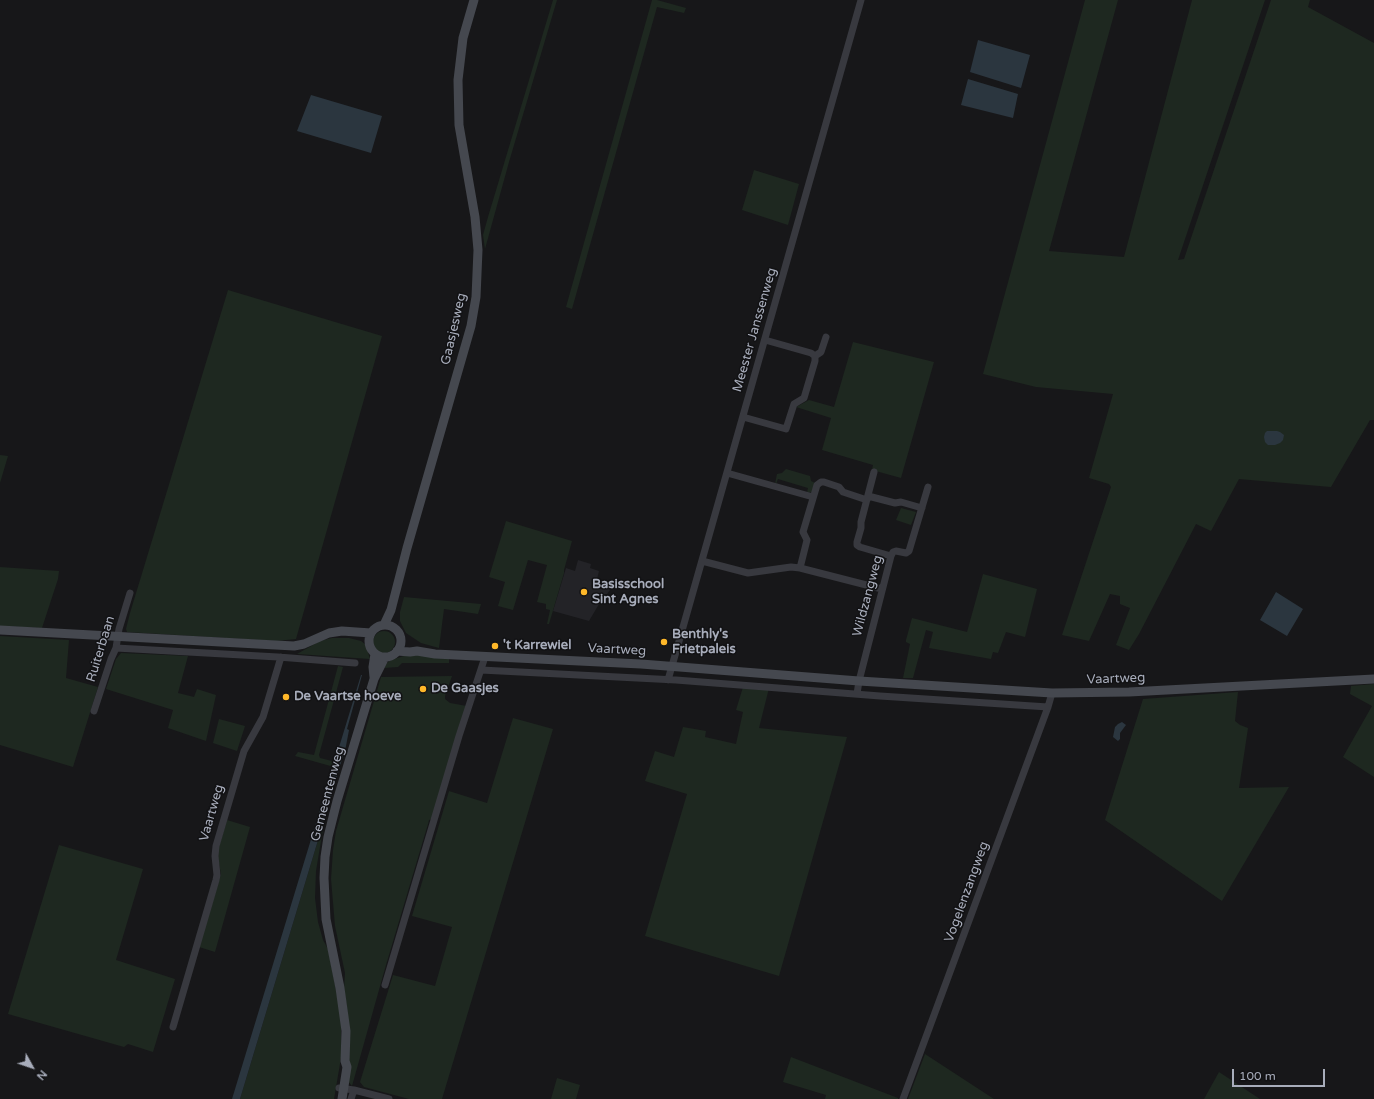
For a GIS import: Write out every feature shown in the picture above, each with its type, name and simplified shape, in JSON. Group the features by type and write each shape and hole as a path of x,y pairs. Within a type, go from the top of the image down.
{"street":[{"name":"Gaasjesweg","path":"388,626 405,554 471,326 476,297 478,250 459,126 458,80 463,38 474,0"},
{"name":"Meester Janssenweg","path":"671,666 861,0"},
{"path":"743,417 786,429 794,404 804,398 816,356 821,352 826,337"},
{"path":"765,340 816,356"},
{"path":"874,472 860,522 861,528 857,545 891,556"},
{"path":"727,473 813,497"},
{"path":"800,568 808,540 803,532 813,497 819,483 824,482 839,487 843,492 867,498 895,503 901,502 922,508"},
{"name":"Wildzangweg","path":"859,682 891,556 893,552 896,551 906,553 909,551 928,487"},
{"path":"702,561 748,573 791,567 800,568 882,589"},
{"name":"Ruiterbaan","path":"94,711 116,648 119,629 130,593"},
{"path":"388,626 399,633 401,642 394,654 380,657 369,647 368,642 371,633 376,627 388,626"},
{"path":"0,630 279,646 304,644 329,633 342,631 371,633"},
{"path":"352,632 368,642"},
{"name":"Vaartweg","path":"401,642 417,651"},
{"name":"Vaartweg","path":"172,1027 216,880 216,846 244,751 263,717 279,657 279,646"},
{"path":"116,648 279,657 355,663"},
{"name":"Vaartweg","path":"397,651 671,666 859,682 1052,693 1129,692 1374,679"},
{"name":"Gemeentenweg","path":"374,679 373,667 375,654"},
{"name":"Gemeentenweg","path":"351,1099 346,1089 342,1068 345,1061 346,1038 344,1012 326,919 324,878 325,857 332,819 374,679 385,657"},
{"path":"384,985 459,736 485,657"},
{"path":"668,680 671,666"},
{"name":"Vaartweg","path":"481,670 668,680 1048,707"},
{"path":"857,694 859,682"},
{"name":"Vogelenzangweg","path":"903,1099 1052,693"},
{"path":"346,1089 388,1099"},
{"name":"Gemeentenweg","path":"337,1099 346,1089"},
{"name":"Gemeentenweg","path":"342,1099 346,1089"}],"shaded area":[{"path":"553,0 557,0 485,249 483,235"},
{"path":"652,0 686,8 684,13 657,7 572,309 566,307"},
{"path":"1085,0 1118,0 1049,251 1124,257 1192,0 1265,0 1178,260 1184,259 1271,0 1310,0 1308,7 1374,43 1374,420 1370,420 1331,487 1239,479 1211,531 1196,524 1139,634 1129,650 1116,645 1130,608 1120,604 1120,596 1110,594 1089,641 1062,635 1111,487 1109,484 1089,478 1113,394 1036,387 983,374"},
{"path":"978,40 1030,55 1021,88 970,72"},
{"path":"968,79 1018,94 1013,118 961,105"},
{"path":"311,95 382,116 371,153 297,131"},
{"path":"754,170 799,184 788,225 742,210"},
{"path":"228,290 382,336 296,639 276,641 127,632 126,629 130,613"},
{"path":"853,342 934,362 901,478 872,470 873,465 822,450 831,418 796,407 809,400 834,407"},
{"path":"1267,431 1280,432 1284,435 1283,440 1275,445 1268,445 1265,442 1264,437"},
{"path":"0,455 8,456 0,483"},
{"path":"786,469 810,476 811,481 815,483 812,492 807,493 808,488 778,479 775,484 777,474 782,473"},
{"path":"901,508 916,512 911,525 896,520"},
{"path":"506,521 572,541 549,624 547,624 550,610 546,609 546,604 537,602 547,565 528,560 513,610 498,606 505,582 489,577"},
{"name":"Basisschool Sint Agnes","path":"578,560 591,564 590,568 599,571 597,579 610,590 607,594 605,594 589,621 553,611 566,568 575,571"},
{"path":"0,567 59,571 58,579 42,628 0,626"},
{"path":"983,574 1037,589 1025,637 1006,632 998,653 993,652 991,659 929,648 933,632 926,630 913,678 903,678 910,644 906,642 906,640 912,618 967,632"},
{"path":"1276,592 1303,609 1287,636 1260,620"},
{"path":"404,597 481,604 478,614 444,609 439,648 421,643 406,633 400,621 400,612"},
{"path":"384,631 392,634 395,642 392,650 384,653 376,650 373,642 376,634"},
{"path":"0,636 69,640 66,678 98,687 73,767 0,745"},
{"path":"332,638 349,638 361,641 366,645 370,659 297,654 320,641"},
{"path":"121,653 188,656 178,693 194,697 197,689 216,695 206,741 168,728 173,710 106,689 116,659"},
{"path":"410,654 449,659 449,663 402,663 398,667 384,668 391,660"},
{"path":"338,666 343,667 319,755 320,758 336,762 334,767 295,756 298,752 314,755"},
{"path":"361,675 347,729 349,730 346,746 240,1099 232,1099"},
{"path":"452,676 445,699 450,703 467,706 434,818 429,820 352,1086 348,1081 348,1025 344,989 345,973 335,926 331,879 336,831 381,677"},
{"path":"1374,684 1374,777 1343,757 1372,706 1350,694 1351,686"},
{"path":"743,687 769,688 759,728 847,737 779,976 645,936 687,794 645,781 655,751 674,757 683,727 706,731 705,737 736,744 743,712 736,710"},
{"path":"1238,692 1235,721 1248,728 1239,788 1289,787 1222,901 1105,820 1143,699"},
{"path":"513,718 553,729 442,1099 409,1099 364,1087 360,1082 393,975 435,986 452,927 412,916 449,791 487,803"},
{"path":"219,719 245,726 237,751 213,743"},
{"path":"1122,722 1126,725 1120,733 1120,739 1118,741 1113,737 1115,727"},
{"path":"325,817 316,871 315,898 318,922 323,940 328,949 341,1015 341,1058 334,1099 240,1099"},
{"path":"227,820 250,827 215,952 199,947 221,874 217,853"},
{"path":"59,845 143,869 116,960 175,979 153,1052 128,1044 124,1047 8,1014"},
{"path":"925,1054 994,1099 908,1099"},
{"path":"791,1057 898,1099 825,1099 826,1095 783,1082"},
{"path":"1219,1072 1257,1097 1260,1099 1204,1099"},
{"path":"557,1078 580,1085 576,1099 551,1099"}],"place":[{"name":"Basisschool Sint Agnes","path":"584,592"},
{"name":"Benthly's Frietpaleis","path":"664,642"},
{"name":"'t Karrewiel","path":"495,646"},
{"name":"De Gaasjes","path":"423,689"},
{"name":"De Vaartse hoeve","path":"286,697"}]}
